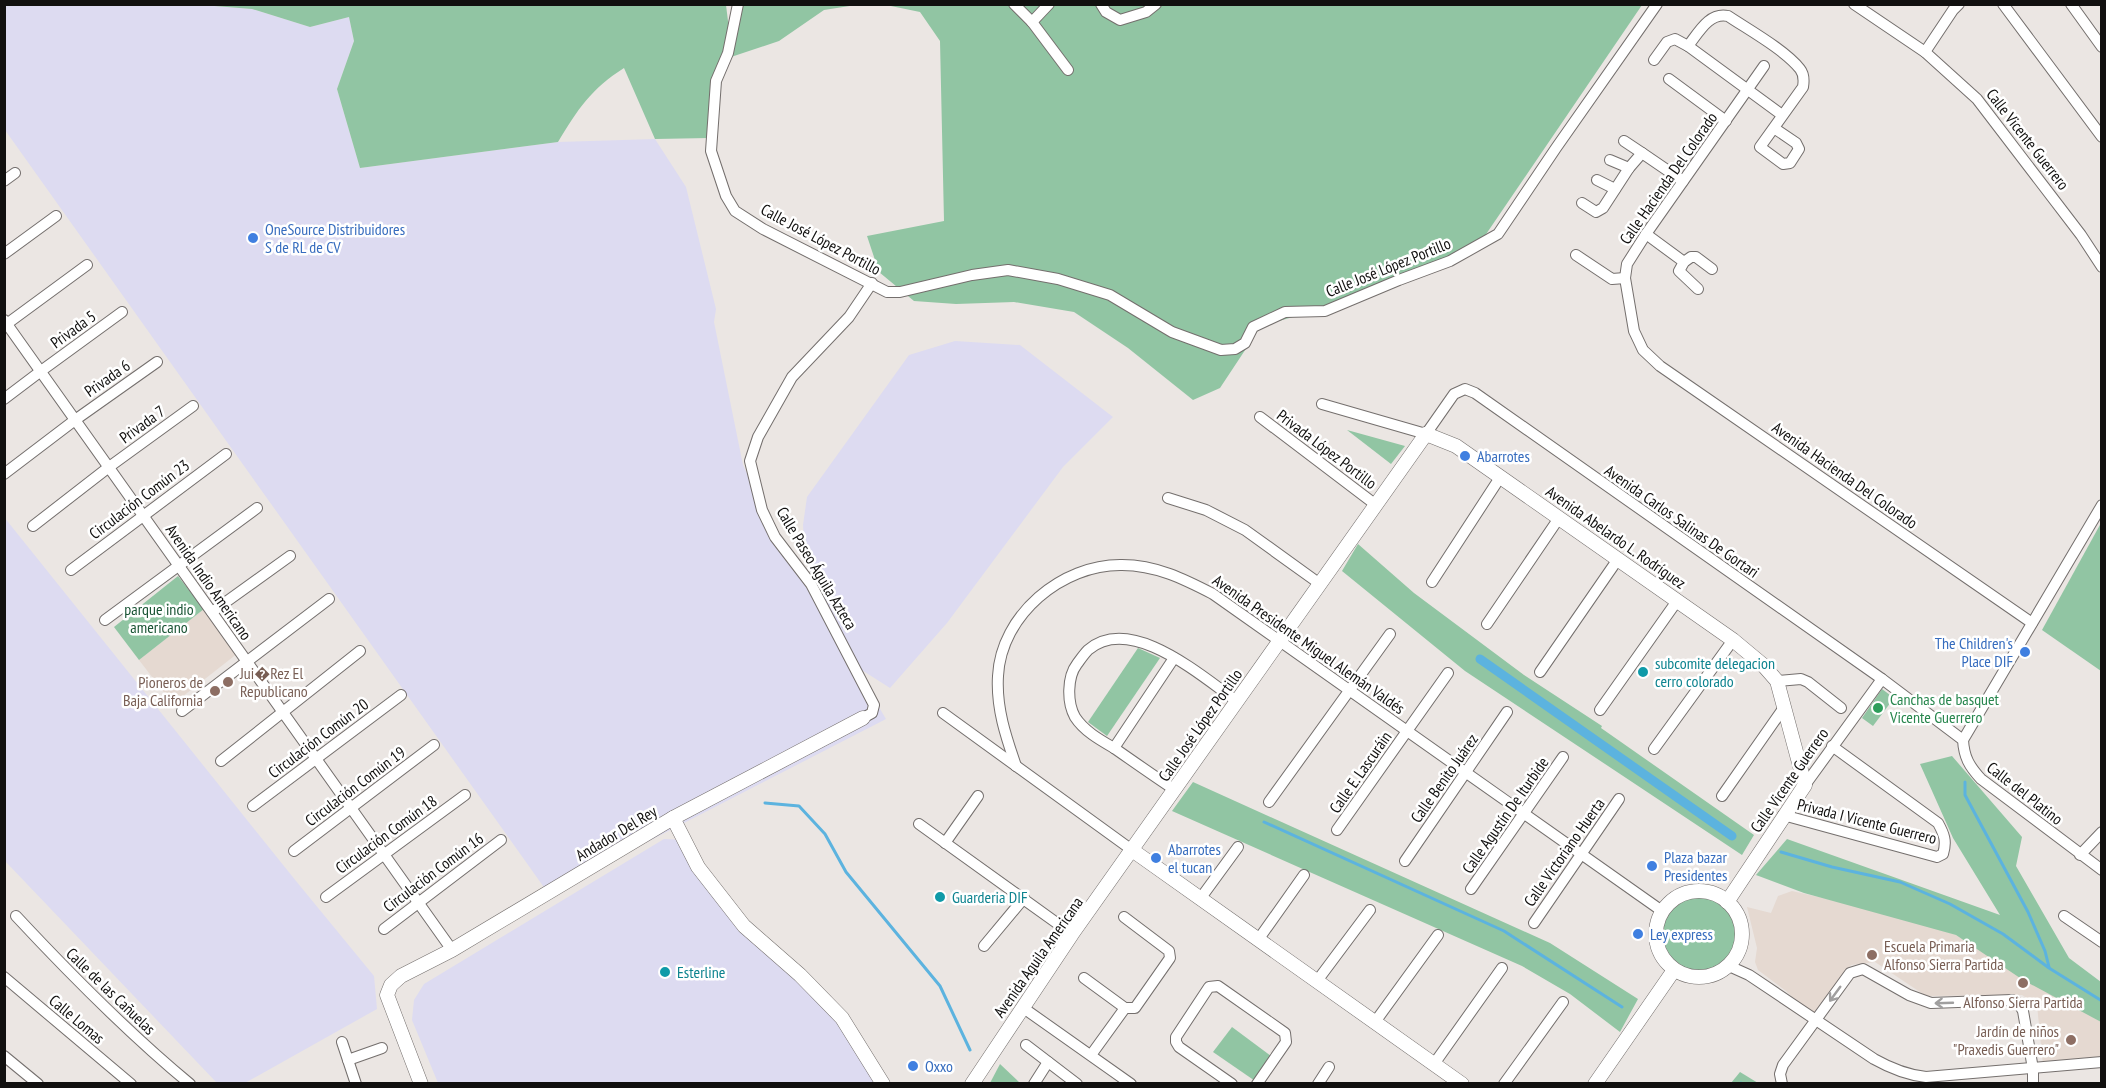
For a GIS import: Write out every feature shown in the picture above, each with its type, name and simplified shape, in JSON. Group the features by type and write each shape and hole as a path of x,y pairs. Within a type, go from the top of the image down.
{"street":[{"name":"Calle José López Portillo","path":"738,4 728,53 716,81 711,151 726,196 735,211 763,229 887,292 900,292 972,275 1008,270 1058,279 1110,295 1172,332 1221,350 1235,349 1245,343 1253,327 1285,312 1325,311 1399,279 1450,261 1498,234 1657,4"},
{"path":"1014,4 1032,22 1068,70"},
{"path":"1032,22 1049,4"},
{"path":"1101,4 1106,12 1119,21 1146,12 1156,4"},
{"name":"Calle Vicente Guerrero","path":"1854,4 1924,52 1977,99 2081,235 2102,267"},
{"path":"1924,52 1959,4"},
{"path":"2003,4 2102,137"},
{"path":"2071,4 2102,47"},
{"path":"1688,46 1711,18 1719,14 1728,16 1778,50 1801,70 1804,79 1803,87 1774,128"},
{"path":"1654,60 1667,42 1675,39 1688,46 1782,115"},
{"name":"Calle Hacienda Del Colorado","path":"1625,278 1627,264 1646,234 1764,66"},
{"path":"1669,79 1726,121"},
{"path":"1624,141 1683,181"},
{"path":"1582,203 1596,212 1603,208 1629,168 1642,153"},
{"path":"1610,159 1629,168"},
{"path":"4,181 15,173"},
{"path":"1597,180 1615,189"},
{"path":"4,254 56,216"},
{"path":"1646,234 1684,262"},
{"path":"1575,255 1612,279 1625,278"},
{"path":"1698,289 1679,271 1684,262 1691,257 1696,257 1712,269"},
{"path":"5,323 87,265"},
{"name":"Avenida Hacienda Del Colorado","path":"1625,278 1634,331 1643,351 1660,366 2032,622"},
{"name":"Calle Paseo Águila Azteca","path":"863,718 873,713 874,705 811,584 775,537 762,510 750,460 758,436 792,377 849,317 872,283"},
{"name":"Privada 5","path":"4,399 122,312"},
{"name":"Avenida Indio Americano","path":"5,323 452,950"},
{"name":"Privada 6","path":"4,474 157,362"},
{"name":"Calle José López Portillo","path":"1132,850 1454,394 1465,389"},
{"name":"Avenida Carlos Salinas De Gortari","path":"1465,389 1475,393 1882,679"},
{"path":"1322,404 1426,434"},
{"name":"Privada 7","path":"33,526 109,466 193,406"},
{"name":"Privada López Portillo","path":"1260,417 1376,505"},
{"name":"Avenida Abelardo L. Rodríguez","path":"1426,434 1456,446 1501,476 1733,640 1763,665 1777,681 1805,785"},
{"name":"Circulación Común 23","path":"71,570 226,454"},
{"path":"1432,582 1501,476"},
{"path":"1168,498 1206,510 1245,530 1320,584"},
{"path":"1882,679 1963,740 2102,506"},
{"path":"105,620 256,508"},
{"path":"1486,624 1559,518"},
{"path":"212,612 290,556"},
{"path":"1540,672 1618,559"},
{"name":"Avenida Presidente Miguel Alemán Valdés","path":"1016,766 1000,712 998,677 1001,658 1011,630 1030,605 1062,581 1082,570 1122,565 1160,570 1185,579 1213,594 1662,911"},
{"path":"182,711 329,599"},
{"path":"1600,710 1677,601"},
{"path":"1269,802 1390,634"},
{"path":"1175,790 1090,733 1075,716 1069,693 1073,669 1088,650 1110,639 1132,639 1174,658 1237,702"},
{"path":"1654,749 1733,640"},
{"path":"220,761 360,651"},
{"path":"1114,748 1174,658"},
{"name":"Calle E. Lascuráin","path":"1338,830 1448,673"},
{"path":"1777,681 1802,679 1841,708"},
{"name":"Calle Vicente Guerrero","path":"1726,902 1832,746 1882,679"},
{"name":"Circulación Común 20","path":"253,806 401,695"},
{"path":"1722,796 1785,706"},
{"name":"Calle Benito Juárez","path":"1405,861 1507,712"},
{"path":"943,713 1200,899 1462,1083"},
{"name":"Andador Del Rey","path":"422,1083 387,995 400,976 452,950 673,818 863,718"},
{"name":"Calle del Platino","path":"1963,740 1964,756 1970,768 1981,779 2102,870"},
{"name":"Circulación Común 19","path":"294,851 434,745"},
{"name":"Privada I Vicente Guerrero","path":"1784,815 1937,857 1943,854 1944,835 1938,823 1832,746"},
{"name":"Calle Agustín De Iturbide","path":"1471,889 1563,757"},
{"name":"Circulación Común 18","path":"326,897 465,795"},
{"path":"945,843 978,796"},
{"name":"Calle Victoriano Huerta","path":"1534,923 1619,799"},
{"path":"673,818 698,867 744,926 800,975 842,1018 883,1083"},
{"path":"919,824 1072,934"},
{"path":"2080,855 2102,832"},
{"name":"Circulación Común 16","path":"384,928 501,840"},
{"path":"1200,899 1238,847"},
{"name":"Avenida Aguila Americana","path":"972,1083 1072,934 1132,850"},
{"path":"1258,940 1304,876"},
{"path":"1692,892 1716,895 1726,902 1740,921 1742,933 1736,956 1729,966 1708,977 1696,978 1674,970 1660,953 1656,943 1655,932 1662,911 1680,895 1692,892"},
{"path":"984,946 1024,898"},
{"path":"1317,981 1370,910"},
{"name":"Calle de las Cañuelas","path":"16,915 92,997 190,1083"},
{"path":"2064,916 2102,942"},
{"path":"1084,978 1125,1008 1130,1009 1137,1005 1170,954 1125,917"},
{"path":"1375,1022 1438,935"},
{"path":"1729,966 1749,975 1815,1021 1887,1066 1914,1076 2033,1069 2101,1062 2102,1067"},
{"path":"1434,1064 1502,968"},
{"path":"1782,1083 1780,1074 1783,1065 1850,973 1856,969 1863,969 1909,995 1931,1003 2012,1000 2019,1004 2023,1011 2033,1069 2032,1083"},
{"path":"1595,1083 1674,970"},
{"name":"Calle Lomas","path":"4,977 131,1083"},
{"path":"1233,1083 1217,1079 1176,1042 1176,1037 1209,987 1214,985 1285,1033 1286,1042 1257,1083"},
{"path":"1504,1083 1563,1002"},
{"path":"1022,1007 1131,1083"},
{"path":"1091,1055 1125,1008"},
{"path":"342,1042 356,1083"},
{"path":"1026,1045 1077,1083"},
{"path":"348,1060 382,1048"},
{"path":"4,1056 38,1083"},
{"path":"1034,1083 1048,1062"},
{"path":"1318,1083 1329,1067"}],"shaded area":[{"path":"4,5 202,5 252,9 310,27 349,17 354,41 337,89 360,168 558,142 655,139 686,187 716,309 714,322 743,465 773,530 886,719 548,893 5,130"},
{"path":"955,341 1020,345 1113,417 1063,467 947,623 890,688 857,667 834,629 805,558 803,525 807,497 909,355"},
{"path":"4,517 374,976 377,1009 245,1083 217,1083 5,861"},
{"path":"204,609 238,653 173,704 139,660"},
{"path":"664,839 686,840 728,904 808,978 883,1083 438,1083 412,1020 414,1000 424,984"},
{"name":"Escuela Primaria Alfonso Sierra Partida","path":"1792,891 1882,911 1956,935 2101,1022 2101,1058 2043,1065 2037,1005 2022,995 1926,996 1875,962 1851,965 1812,1016 1786,991 1758,970 1755,962 1757,948 1747,907 1771,913 1778,896"}],"green space":[{"path":"202,5 726,5 730,37 741,5 856,5 824,10 779,41 731,57 720,86 709,138 655,139 624,68 586,100 558,142 360,168 337,89 354,41 349,17 310,27 252,9"},
{"path":"886,5 1642,5 1478,246 1321,309 1261,326 1220,388 1193,400 1128,348 1074,312 1014,302 956,304 914,301 879,272 867,236 944,221 940,41 920,12"},
{"path":"1347,430 1405,446 1391,464"},
{"path":"2101,523 2101,671 2042,630"},
{"path":"1358,544 1414,593 1524,675 1602,726 1601,728 1754,835 1742,855 1465,671 1342,571"},
{"name":"parque indio americano","path":"178,576 204,609 139,660 114,627"},
{"path":"1138,648 1160,658 1107,736 1088,722"},
{"path":"1882,689 1894,698 1873,726 1862,718"},
{"path":"1952,756 2022,837 2016,866 2069,958 2101,982 2101,1022 2023,980 1956,935 1804,893 1756,875 1787,839 2000,915 1953,838 1920,764"},
{"path":"1193,782 1550,943 1638,999 1620,1032 1570,994 1522,966 1172,811"},
{"path":"1698,896 1713,899 1725,907 1733,919 1736,934 1733,949 1725,961 1713,969 1698,972 1683,969 1671,961 1663,949 1660,934 1663,919 1671,907 1683,899"},
{"path":"1232,1027 1275,1059 1258,1083 1213,1052"},
{"path":"1000,1064 1020,1083 990,1083"},
{"path":"1740,1072 1758,1083 1731,1083"}],"waterway":[{"path":"1480,659 1732,836"},
{"path":"1965,782 1965,795 2028,912 2045,951 2049,967"},
{"path":"765,803 799,806 825,834 846,872 940,986 970,1050"},
{"path":"1264,822 1504,931 1622,1007"},
{"path":"1781,852 1832,867 1900,882 1950,904 2003,934 2049,968 2102,1001"}],"place":[{"name":"OneSource Distribuidores S de RL de CV","path":"253,238"},
{"name":"Abarrotes","path":"1465,456"},
{"name":"The Children's Place DIF","path":"2025,652"},
{"name":"subcomite delegacion cerro colorado","path":"1643,672"},
{"name":"Jui�Rez El Republicano","path":"228,682"},
{"name":"Pioneros de Baja California","path":"215,691"},
{"name":"Canchas de basquet Vicente Guerrero","path":"1878,708"},
{"name":"Abarrotes el tucan","path":"1156,858"},
{"name":"Plaza bazar Presidentes","path":"1652,866"},
{"name":"Guarderia DIF","path":"940,897"},
{"name":"Ley express","path":"1638,934"},
{"name":"Escuela Primaria Alfonso Sierra Partida","path":"1872,955"},
{"name":"Esterline","path":"665,972"},
{"name":"Alfonso Sierra Partida","path":"2023,983"},
{"name":"Jardín de niños \"Praxedis Guerrero\"","path":"2071,1040"},
{"name":"Oxxo","path":"913,1066"}]}
